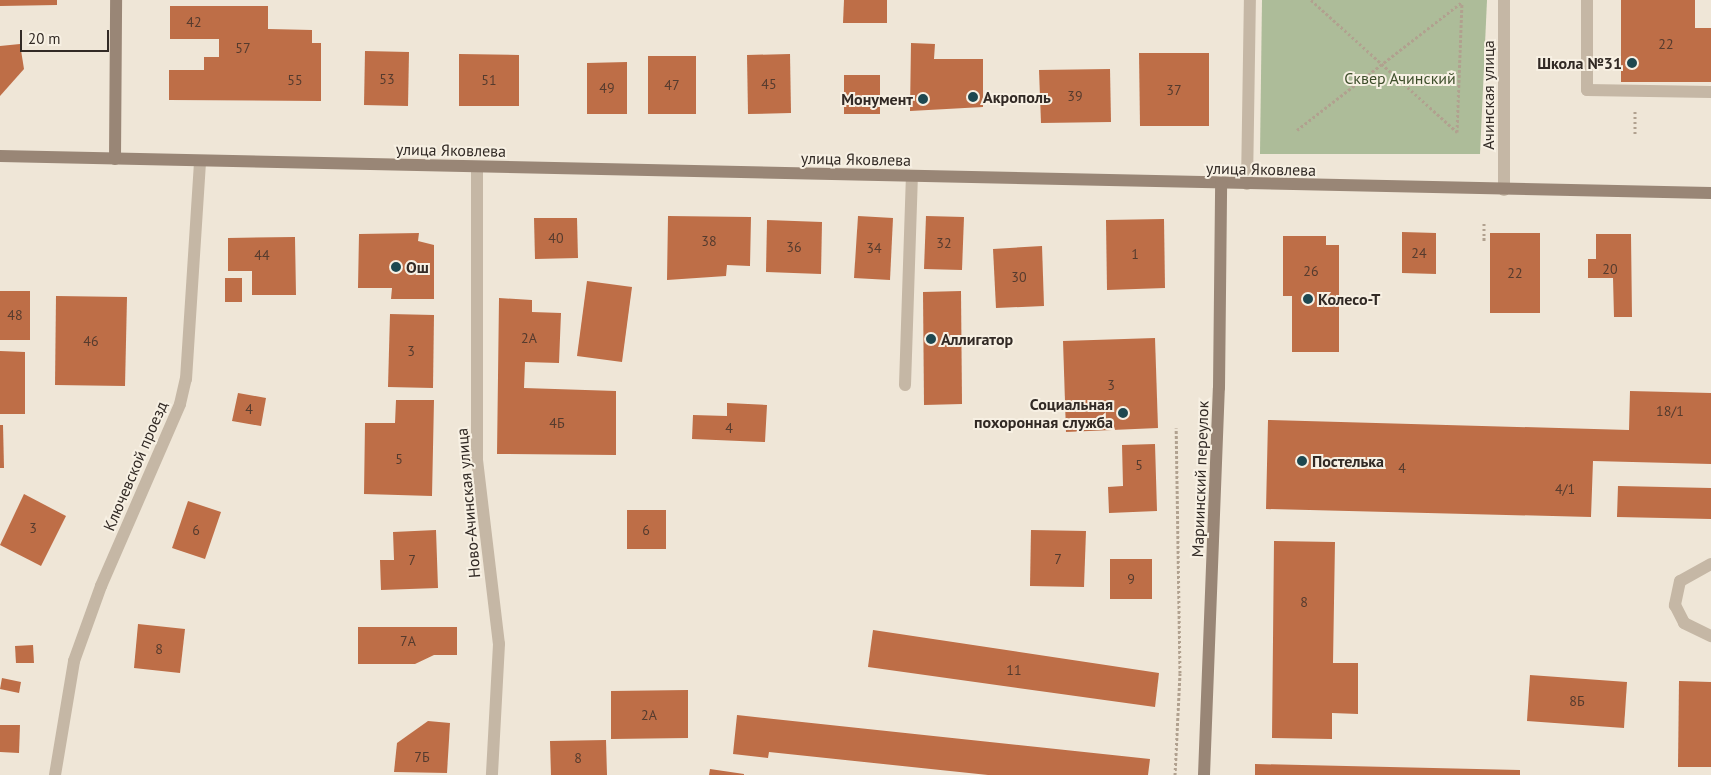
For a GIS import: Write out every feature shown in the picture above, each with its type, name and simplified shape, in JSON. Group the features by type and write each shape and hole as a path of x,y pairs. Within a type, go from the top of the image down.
{"main road":[{"path":"115,159 116,0"},
{"name":"улица Яковлева","path":"0,156 1504,190 1711,192"},
{"name":"Мариинский переулок","path":"1204,775 1219,388 1221,184"}],"street":[{"path":"1247,184 1250,0"},
{"name":"Ачинская улица","path":"1504,0 1504,190"},
{"path":"1587,0 1588,90 1711,92"},
{"name":"Ключевской проезд","path":"55,775 74,661 184,388 198,253 200,161"},
{"name":"Ново-Ачинская улица","path":"477,167 477,460 498,644 492,775"},
{"path":"905,385 912,177"},
{"path":"1711,564 1680,581 1675,605 1684,623 1711,636"}],"path":[{"path":"1311,0 1457,132 1462,1"},
{"path":"1297,130 1462,1"},
{"path":"1635,127 1635,136"},
{"path":"1484,223 1484,242"},
{"path":"1175,775 1180,673 1176,428"}],"green space":[{"name":"Сквер Ачинский","path":"1262,0 1487,0 1480,154 1260,154"}],"building":[{"path":"0,0 57,0 57,5 0,6"},
{"path":"844,0 887,0 887,23 843,23"},
{"path":"1621,0 1695,0 1695,28 1711,28 1711,82 1621,82"},
{"path":"170,6 268,6 268,29 312,30 312,43 321,43 321,101 169,100 169,70 204,70 204,57 219,57 219,39 170,39"},
{"path":"911,43 935,44 934,59 983,59 983,107 910,111"},
{"path":"20,44 24,69 0,96 0,46"},
{"path":"365,51 409,52 408,106 364,105"},
{"path":"1139,53 1209,53 1209,126 1140,126"},
{"path":"459,54 519,55 519,106 459,106"},
{"path":"790,54 791,113 748,114 747,55"},
{"path":"648,56 696,56 696,114 648,114"},
{"path":"627,62 627,114 587,114 587,63"},
{"path":"1110,69 1111,122 1041,123 1039,70"},
{"path":"844,75 880,75 880,114 844,114"},
{"path":"668,216 751,217 750,266 727,265 726,276 667,280"},
{"path":"858,216 893,218 890,280 854,278"},
{"path":"926,216 964,217 962,270 924,269"},
{"path":"534,218 577,218 578,258 535,259"},
{"path":"1164,219 1165,288 1107,290 1106,220"},
{"path":"767,220 822,222 821,274 766,272"},
{"path":"1402,232 1436,233 1436,274 1402,273"},
{"name":"Ош","path":"419,233 418,241 434,245 434,299 391,299 392,288 358,288 359,234"},
{"path":"1490,233 1540,233 1540,313 1490,313"},
{"path":"1596,234 1631,234 1632,317 1614,317 1613,278 1588,278 1588,259 1596,259"},
{"path":"1283,236 1326,236 1326,245 1339,245 1339,352 1292,352 1292,296 1283,296"},
{"path":"295,237 296,295 252,295 252,271 228,271 228,238"},
{"path":"1042,246 1044,306 996,308 993,249"},
{"path":"225,278 242,278 242,302 225,302"},
{"path":"587,281 632,287 622,362 577,356"},
{"path":"0,291 30,291 30,340 0,340"},
{"path":"961,291 962,404 924,405 923,292"},
{"path":"56,296 127,297 125,386 55,385"},
{"path":"499,298 532,300 532,312 561,313 559,363 525,362 524,388 616,391 616,455 497,454"},
{"path":"390,314 434,315 433,388 388,387"},
{"path":"1155,338 1158,428 1066,432 1063,341"},
{"path":"0,351 25,352 25,414 0,414"},
{"path":"1630,391 1711,393 1711,464 1593,461 1591,517 1266,509 1268,420 1629,430"},
{"path":"238,393 266,398 261,426 232,421"},
{"path":"396,400 434,400 432,496 364,494 365,423 395,423"},
{"path":"727,403 767,405 765,442 692,439 693,415 727,416"},
{"path":"0,425 3,425 4,468 0,468"},
{"path":"1155,444 1157,511 1109,513 1108,487 1123,486 1122,445"},
{"path":"1618,486 1711,488 1711,519 1617,517"},
{"path":"24,494 66,516 41,566 0,545"},
{"path":"188,501 221,512 205,559 172,548"},
{"path":"627,510 666,510 666,549 627,549"},
{"path":"436,530 438,588 381,590 380,560 394,560 393,532"},
{"path":"1031,530 1086,531 1084,587 1030,586"},
{"path":"1274,541 1335,542 1333,663 1358,663 1358,714 1332,713 1332,739 1272,738"},
{"path":"1110,559 1152,559 1152,599 1110,599"},
{"path":"138,624 185,629 180,673 134,668"},
{"path":"358,627 457,627 457,655 434,655 415,664 358,664"},
{"path":"873,630 1159,673 1155,707 868,667"},
{"path":"33,645 34,663 16,663 15,646"},
{"path":"1530,675 1627,682 1624,728 1527,721"},
{"path":"2,678 21,682 19,693 0,689"},
{"path":"1679,681 1711,682 1711,767 1678,767"},
{"path":"688,690 688,738 611,739 611,691"},
{"path":"737,715 1150,759 1148,775 988,775 769,752 768,758 733,754"},
{"path":"428,721 450,723 447,773 394,772 397,743"},
{"path":"0,725 20,725 19,753 0,752"},
{"path":"606,740 607,775 551,775 550,741"},
{"path":"1255,764 1520,770 1520,775 1255,775"},
{"path":"710,769 744,774 744,775 709,775"}],"place":[{"name":"Школа №31","path":"1632,63"},
{"name":"Акрополь","path":"973,97"},
{"name":"Монумент","path":"923,99"},
{"name":"Ош","path":"396,267"},
{"name":"Колесо-Т","path":"1308,299"},
{"name":"Аллигатор","path":"931,339"},
{"name":"Социальная похоронная служба","path":"1123,413"},
{"name":"Постелька","path":"1302,461"}]}
